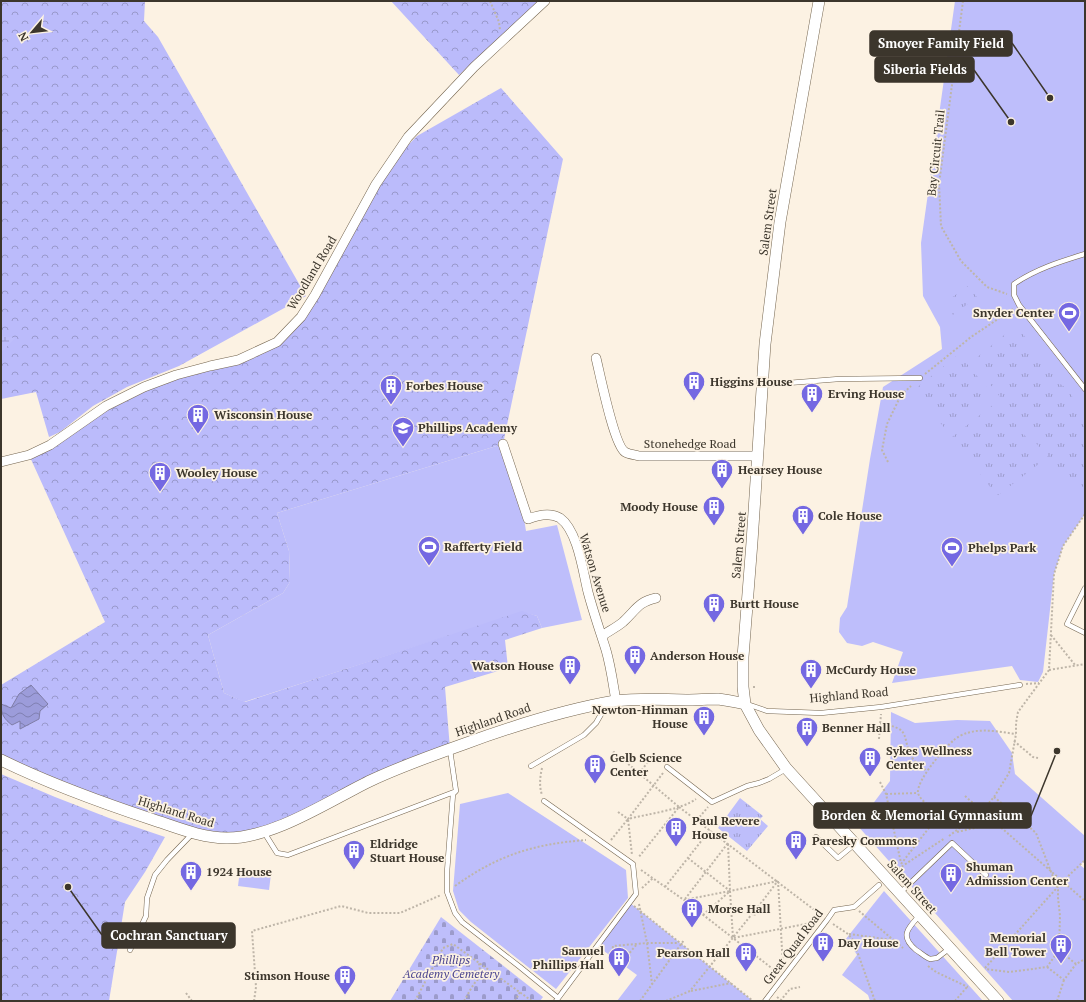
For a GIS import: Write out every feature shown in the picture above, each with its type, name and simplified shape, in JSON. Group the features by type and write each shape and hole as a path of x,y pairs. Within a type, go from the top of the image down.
{"street":[{"name":"Woodland Road","path":"1,462 29,455 50,445 68,434 106,406 144,388 182,374 238,360 277,342 301,317 315,295 376,184 408,137 474,67 544,1"},
{"name":"Salem Street","path":"819,1 780,222 765,344 743,657 743,687 745,704 759,730 786,768 998,1001"},
{"name":"Stonehedge Road","path":"596,358 614,429 621,448 625,453 639,456 758,456"},
{"name":"Watson Avenue","path":"503,444 528,519 537,516 550,515 560,519 569,529 579,552 588,592 607,652 612,702"},
{"path":"602,636 622,622 645,601 656,598"},
{"name":"Highland Road","path":"1,760 72,792 193,833 216,838 230,838 254,835 285,824 373,780 450,749 547,716 578,708 612,702 655,699 718,699 745,704"}],"lane":[{"path":"1085,254 1058,262 1029,274 1014,284 1014,295 1019,305 1085,389"},
{"path":"762,385 839,379 920,378"},
{"path":"1085,588 1067,624 1085,633"},
{"name":"Highland Road","path":"745,704 767,711 822,713 881,707 1020,685"},
{"path":"531,766 577,740 590,730 612,702"},
{"path":"450,749 456,791 453,794 448,844 447,892 455,913 462,922 520,967 557,1000 636,894 633,864 544,801"},
{"path":"667,767 712,802 747,786 769,779 786,768"},
{"path":"265,831 267,838 277,853 288,855 456,791"},
{"path":"130,950 146,916 147,898 155,875 193,833"},
{"path":"816,837 838,858 855,844"},
{"path":"900,893 952,843 986,875"},
{"name":"Great Quad Road","path":"765,1001 784,978 834,910 854,907 879,885"},
{"path":"920,915 907,930 906,938 910,944 930,959 937,958 950,948"}],"path":[{"path":"490,1 499,22 501,41"},
{"name":"Bay Circuit Trail","path":"963,1 939,184 941,226 961,261 987,287 1014,295"},
{"path":"888,462 882,450 887,424 901,395 971,337 1019,305"},
{"path":"945,807 896,870 956,832 982,811 994,797 1009,773 1016,734 1018,712 1049,670 1054,574 1063,546 1085,514"},
{"path":"1051,635 1075,665"},
{"path":"1049,670 1085,664"},
{"path":"1020,685 1039,683"},
{"path":"879,739 881,707"},
{"path":"880,724 899,728 906,737 909,750 914,760 927,772"},
{"path":"940,814 922,799 918,793 921,782 927,772 946,748 955,739 966,733 979,730 1016,734"},
{"path":"1014,741 1033,757 1038,758"},
{"path":"613,753 679,807 778,881 827,920 848,934 853,940 875,1001"},
{"path":"254,1001 256,987 252,931 341,906 368,913 400,913 447,892 468,877 509,854 558,842 591,839 606,845 654,786 667,767 653,756 639,773"},
{"path":"543,759 540,790 544,801"},
{"path":"880,782 886,794 901,864"},
{"path":"886,794 918,793"},
{"path":"618,812 628,819 679,807 691,802 701,794"},
{"path":"965,796 1085,900"},
{"path":"994,797 1036,833 1057,888 1060,916 1060,950 1046,967 1010,972 985,969 1057,888 1063,881 1085,860"},
{"path":"697,820 712,802"},
{"path":"633,864 679,807"},
{"path":"956,832 996,823 1017,816"},
{"path":"628,819 633,864 703,914 784,978"},
{"path":"665,887 710,830"},
{"path":"684,900 728,843"},
{"path":"728,843 733,938"},
{"path":"688,858 730,891"},
{"path":"652,984 647,943 636,894 653,878"},
{"path":"684,900 778,881"},
{"path":"752,914 750,910 751,908 755,906 758,907 778,881"},
{"path":"778,881 784,978"},
{"path":"703,914 730,891"},
{"path":"630,903 753,1001"},
{"path":"752,914 756,915 759,913 760,910 758,907"},
{"path":"690,991 752,914"},
{"path":"733,938 827,920"},
{"path":"848,934 892,940"},
{"path":"640,1001 680,943 684,940"},
{"path":"611,960 613,946 647,943 680,943"},
{"path":"416,1001 443,948 453,944 532,1001"},
{"path":"622,962 637,944"},
{"path":"1060,950 1076,964"},
{"path":"1057,1001 1064,980 1076,964 1085,959"},
{"path":"464,1001 478,978 480,970 479,963"},
{"path":"1046,967 1064,980"},
{"path":"478,978 485,974 493,973"},
{"path":"666,1001 690,991 732,983"},
{"path":"955,1001 971,984"},
{"path":"772,992 781,1001 790,989 800,987"},
{"path":"515,1001 520,992"},
{"path":"186,993 192,1001"}],"green space":[{"path":"1,1 145,1 144,21 158,37 306,296 179,366 127,387 93,406 60,432 49,437 36,392 1,399"},
{"path":"391,1 539,1 459,75"},
{"path":"955,1 1085,1 1085,514 1063,546 1054,574 1043,672 1038,682 1020,680 1012,666 892,683 903,652 873,642 862,646 847,643 839,632 840,618 847,607 870,459 883,387 942,349 940,327 923,296 921,243"},
{"path":"501,88 563,159 503,444 277,513 289,551 290,582 283,593 208,635 224,693 245,702 522,611 537,616 542,628 505,640 508,668 445,687 450,749 285,824 216,838 1,760 1,685 105,622 29,455 133,393 238,360 277,342 301,317 388,166 417,136"},
{"path":"968,286 977,297 953,315 944,303"},
{"path":"1014,327 1018,328 1031,344 1031,347 1036,350 1044,360 1045,366 1050,368 1060,384 1073,397 1074,402 1077,403 1085,413 1085,485 1077,491 1073,490 1061,475 1061,471 1057,470 1047,457 1047,453 1043,452 1032,438 1033,435 1029,434 1018,420 1018,416 1014,416 1004,402 1004,398 1000,397 990,384 990,380 986,379 974,364 974,360"},
{"path":"1,336 15,338 1,353"},
{"path":"959,354 992,394 946,430 914,390"},
{"path":"998,401 1044,460 997,496 952,437"},
{"name":"Rafferty Field","path":"503,444 521,500 526,531 557,525 582,620 542,628 537,616 522,612 244,702 224,693 208,635 283,593 290,582 289,551 277,513"},
{"path":"891,712 915,723 957,720 990,721 1012,753 1015,774 1085,836 1085,860 1080,865 1085,869 1085,1001 1013,1001 857,825 890,781"},
{"path":"1,774 109,818 165,837 145,872 125,902 109,1001 1,1001"},
{"path":"508,793 626,870 628,898 556,989 471,922 459,910 453,891 460,804"},
{"path":"740,798 763,816 760,819 768,826 747,851 718,828"},
{"path":"240,870 271,874 269,890 238,886"},
{"path":"884,891 983,1001 870,1001 868,995 842,975 857,955 845,940"},
{"path":"630,903 753,1001 617,1001 637,975 597,946"},
{"name":"Phillips Academy Cemetery","path":"441,917 543,997 540,1001 390,1001"}],"water":[{"path":"31,685 48,704 40,711 39,719 20,729 20,721 12,725 7,721 2,713 1,704 11,708 19,694"}],"place":[{"name":"Smoyer Family Field","path":"1050,98"},
{"name":"Siberia Fields","path":"1011,122"},
{"name":"Snyder Center","path":"1069,332"},
{"name":"Higgins House","path":"694,402"},
{"name":"Forbes House","path":"391,406"},
{"name":"Erving House","path":"812,414"},
{"name":"Wisconsin House","path":"198,434"},
{"name":"Phillips Academy","path":"403,448"},
{"name":"Hearsey House","path":"722,490"},
{"name":"Wooley House","path":"160,492"},
{"name":"Moody House","path":"714,526"},
{"name":"Cole House","path":"803,536"},
{"name":"Rafferty Field","path":"429,566"},
{"name":"Phelps Park","path":"952,568"},
{"name":"Burtt House","path":"714,624"},
{"name":"Anderson House","path":"635,676"},
{"name":"Watson House","path":"570,686"},
{"name":"McCurdy House","path":"811,690"},
{"name":"Newton-Hinman House","path":"704,736"},
{"name":"Benner Hall","path":"807,748"},
{"name":"Borden & Memorial Gymnasium","path":"1057,751"},
{"name":"Sykes Wellness Center","path":"870,778"},
{"name":"Gelb Science Center","path":"595,784"},
{"name":"Paul Revere House","path":"676,848"},
{"name":"Paresky Commons","path":"796,860"},
{"name":"Eldridge Stuart House","path":"354,870"},
{"name":"Cochran Sanctuary","path":"68,887"},
{"name":"1924 House","path":"191,892"},
{"name":"Shuman Admission Center","path":"951,894"},
{"name":"Morse Hall","path":"692,928"},
{"name":"Day House","path":"823,962"},
{"name":"Memorial Bell Tower","path":"1061,964"},
{"name":"Pearson Hall","path":"746,972"},
{"name":"Samuel Phillips Hall","path":"619,978"},
{"name":"Stimson House","path":"345,996"}]}
